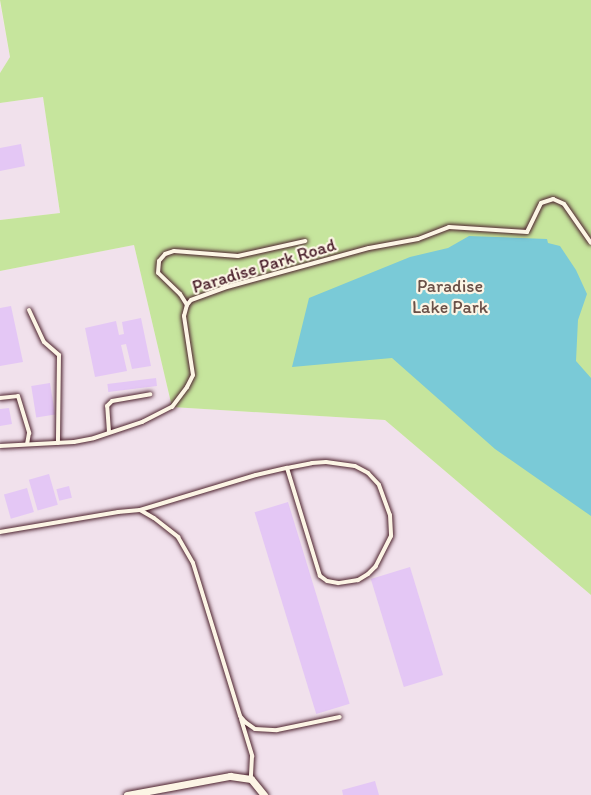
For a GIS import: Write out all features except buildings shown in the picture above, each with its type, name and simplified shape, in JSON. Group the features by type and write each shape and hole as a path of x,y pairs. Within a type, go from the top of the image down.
{"street":[{"path":"127,795 230,776 251,779 264,795"}],"lane":[{"name":"Paradise Park Road","path":"0,446 74,442 142,422 172,407 187,387 193,368 184,316 187,305 191,300 227,287 259,280 290,268 386,244 418,239 449,227 527,232 541,203 553,199 564,204 591,243"},
{"path":"187,305 174,287 158,273 159,261 165,254 174,251 238,256 305,241"},
{"path":"29,310 44,342 59,355 58,442"},
{"path":"109,432 107,406 112,401 150,393"},
{"path":"0,398 18,396 29,433 27,444"},
{"path":"0,532 81,516 140,510 256,475 287,468 326,462 355,466 368,473 379,485 390,515 391,536 376,566 368,574 358,580 338,582 327,581 320,576 287,468"},
{"path":"140,510 178,537 194,563 252,756 251,779"},
{"path":"240,716 251,727 264,730 340,717"}],"shaded area":[{"path":"0,3 10,57 0,73"},
{"path":"43,97 60,213 0,220 0,103"},
{"path":"134,245 172,407 385,420 591,595 591,795 0,795 0,271"}],"green space":[{"name":"Paradise Lake Park","path":"0,0 591,0 591,595 385,420 172,407 134,245 0,271 0,220 60,213 43,97 0,103 0,73 10,57"}],"water":[{"path":"469,236 547,239 548,243 560,246 576,270 587,294 578,320 576,361 591,378 591,516 495,449 392,358 292,367 309,298 410,257 448,248"}]}
